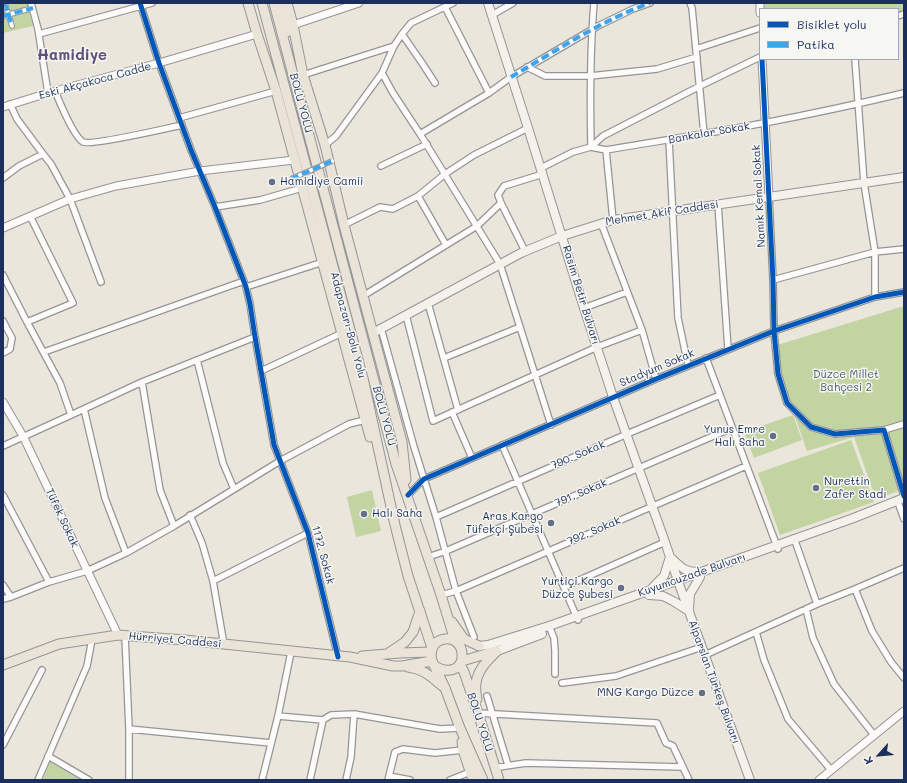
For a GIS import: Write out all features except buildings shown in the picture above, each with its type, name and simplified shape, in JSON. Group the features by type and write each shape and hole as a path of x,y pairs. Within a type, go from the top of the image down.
{"main road":[{"path":"248,3 276,91 395,525"},
{"path":"253,3 268,50 286,93"},
{"name":"Adapazarı-Bolu Yolu","path":"262,3 363,378 395,525 408,576 420,611 432,657 460,728 483,780"},
{"name":"BOLU YOLU","path":"274,3 396,464 408,495 455,641"},
{"path":"282,3 296,83"},
{"path":"287,3 303,75 325,145 344,225 402,442 408,495"},
{"name":"Rasim Betir Bulvarı","path":"488,3 613,397 678,582"},
{"name":"Mehmet Akif Caddesi","path":"373,333 525,251 562,236 601,223 718,204 904,177"},
{"name":"Kuyumcuzade Bulvarı","path":"497,651 550,628 777,547 904,497"},
{"name":"Kuyumcuzade Bulvarı","path":"795,540 902,504"},
{"path":"670,557 682,568 700,575 690,594 689,611 674,601 649,592 664,576 670,557"},
{"name":"Alparslan Türkeş Bulvarı","path":"678,582 750,780"},
{"path":"386,654 405,642 413,632 420,611"},
{"path":"448,616 464,639 479,646"},
{"name":"Kuyumcuzade Bulvarı","path":"479,646 488,645 550,628"},
{"name":"Hürriyet Caddesi","path":"3,665 59,644 121,635 185,640 350,658 393,666 402,666 432,657"},
{"path":"461,662 461,648 455,641 444,639 439,640 435,644 432,657 443,670 448,671 453,669 461,662 497,651"},
{"path":"461,648 479,646"},
{"path":"478,711 476,682 480,670 497,651"},
{"name":"Hürriyet Caddesi","path":"350,658 386,654 432,657"},
{"name":"BOLU YOLU","path":"461,662 499,780"},
{"path":"393,666 414,668 427,673 445,688"},
{"path":"460,728 463,750 471,776"},
{"path":"487,743 504,766 506,780"}],"street":[{"path":"5,3 12,26"},
{"path":"39,34 140,5 152,3"},
{"path":"293,25 359,3"},
{"path":"325,145 336,136 382,73 394,46 411,23 453,3"},
{"path":"492,15 513,3"},
{"path":"590,148 590,76 594,3"},
{"path":"420,134 489,93 527,67 592,30 633,9 650,3"},
{"path":"690,3 692,8 704,134"},
{"name":"1172. Sokak","path":"140,5 159,63 191,150 245,284 250,304 274,445 308,533 338,657"},
{"path":"3,16 32,6 52,92 77,137 84,142 90,143 110,140 182,125"},
{"path":"445,7 489,93"},
{"path":"696,49 759,28"},
{"name":"Eski Akçakoca Cadde","path":"5,105 159,63 257,34"},
{"path":"402,34 435,83"},
{"path":"303,75 394,46"},
{"path":"527,67 545,76 590,76 657,69 697,57"},
{"path":"590,148 603,136 700,86 759,59"},
{"name":"Namık Kemal Sokak","path":"761,60 774,280 774,331 778,374 787,402 811,427 835,434 884,430 904,424"},
{"path":"855,60 864,183 875,252 875,297"},
{"path":"382,73 500,264 550,425"},
{"path":"179,118 276,91"},
{"name":"Bankalar Sokak","path":"501,203 498,194 504,186 542,171 573,152 590,148 606,150 704,134 858,104 904,93"},
{"path":"5,105 51,164 70,199 101,282"},
{"path":"344,225 380,207 393,209 418,196 445,174 474,154 528,128"},
{"path":"669,140 678,318 688,365"},
{"path":"381,166 427,144"},
{"path":"606,150 613,220"},
{"path":"3,178 19,166 43,154"},
{"path":"3,228 70,199 116,186 200,171 294,160"},
{"path":"291,179 332,161"},
{"path":"215,208 260,200 302,188"},
{"path":"418,196 446,245"},
{"path":"363,296 477,226 501,203 525,251"},
{"path":"718,204 728,349"},
{"path":"27,322 73,303 30,216"},
{"path":"601,223 642,330 656,379"},
{"path":"774,280 875,252 904,250"},
{"path":"44,352 245,284 323,262"},
{"path":"3,275 60,383 71,415"},
{"path":"584,308 627,292"},
{"name":"Stadyum Sokak","path":"424,479 688,365 774,331 875,297 904,292"},
{"path":"428,303 458,410"},
{"path":"406,315 433,421 597,347 642,330"},
{"path":"3,321 12,338 10,348 3,353"},
{"path":"444,358 520,327"},
{"path":"382,328 456,590 474,637"},
{"path":"261,371 342,333"},
{"path":"3,446 142,382 255,337"},
{"path":"706,358 777,547"},
{"path":"197,360 223,463 234,489"},
{"path":"142,382 160,490 174,526"},
{"name":"790. Sokak","path":"436,517 626,434 720,395"},
{"name":"Tüfek Sokak","path":"3,402 23,436 87,571 121,635"},
{"path":"84,410 105,498 126,552"},
{"path":"452,412 472,458"},
{"path":"3,599 49,582 87,571 126,552 174,526 280,461 350,424 365,420"},
{"name":"791. Sokak","path":"428,557 446,551 732,428"},
{"path":"884,430 904,497"},
{"path":"502,445 578,618"},
{"name":"792. Sokak","path":"441,595 456,590 746,466"},
{"path":"408,495 424,479"},
{"path":"3,495 49,582"},
{"path":"902,504 904,519"},
{"path":"190,515 202,543 213,581 224,645"},
{"path":"213,581 308,533"},
{"path":"795,540 817,604"},
{"path":"564,587 665,542"},
{"path":"705,656 817,604 904,568"},
{"path":"3,585 11,597"},
{"path":"855,589 872,631 891,662 904,678"},
{"path":"806,609 813,638 834,684 874,735"},
{"path":"550,628 554,638 555,674"},
{"path":"756,632 764,660 788,719 831,770"},
{"path":"121,635 129,729 129,780"},
{"path":"38,780 87,666 92,639"},
{"path":"562,683 616,676 702,647"},
{"path":"262,780 278,716 291,652"},
{"path":"3,745 42,670"},
{"path":"487,696 504,766 526,763 682,767"},
{"path":"478,711 657,723 666,742 673,746 689,780"},
{"path":"820,780 904,711"},
{"path":"278,716 323,720 330,715 354,714 440,729 460,728"},
{"path":"346,780 351,757 354,714"},
{"path":"310,780 323,720"},
{"path":"129,729 271,743"},
{"path":"410,780 389,778 395,752 403,748 435,753 463,750"},
{"path":"48,756 89,780"},
{"path":"450,780 471,776"}],"green space":[{"path":"3,3 27,3 33,26 3,33"},
{"path":"764,3 904,3 904,12 899,13 899,8 764,8"},
{"name":"Düzce Millet Bahçesi 2","path":"904,306 904,489 876,499 854,437 807,451 771,347"},
{"name":"Yunus Emre Halı Saha","path":"793,415 802,440 754,458 744,432"},
{"name":"Nurettin Zafer Stadı","path":"851,440 874,502 780,535 758,473"},
{"name":"Halı Saha","path":"372,490 381,531 356,537 347,497"},
{"path":"50,762 81,780 43,780"}],"marked path":[{"path":"5,3 12,26"},
{"path":"511,77 597,27 650,3"},
{"path":"3,16 33,8"},
{"path":"291,179 332,161"}],"cycle path":[{"path":"140,3 159,63 191,150 246,287 274,445 308,533 338,657"},
{"path":"762,60 773,280 774,331 778,374 787,403 811,427 835,434 884,430 904,496"},
{"path":"408,495 424,479 656,379 774,331 875,297 904,292"}],"place":[{"name":"Hamidiye Camii","path":"272,182"},
{"name":"Yunus Emre Halı Saha","path":"773,436"},
{"name":"Nurettin Zafer Stadı","path":"816,488"},
{"name":"Halı Saha","path":"364,514"},
{"name":"Aras Kargo Tüfekçi Şubesi","path":"551,523"},
{"name":"Yurtiçi Kargo Düzce Şubesi","path":"621,588"},
{"name":"MNG Kargo Düzce","path":"702,693"}],"district":[{"name":"Hamidiye","path":"72,55"}]}
